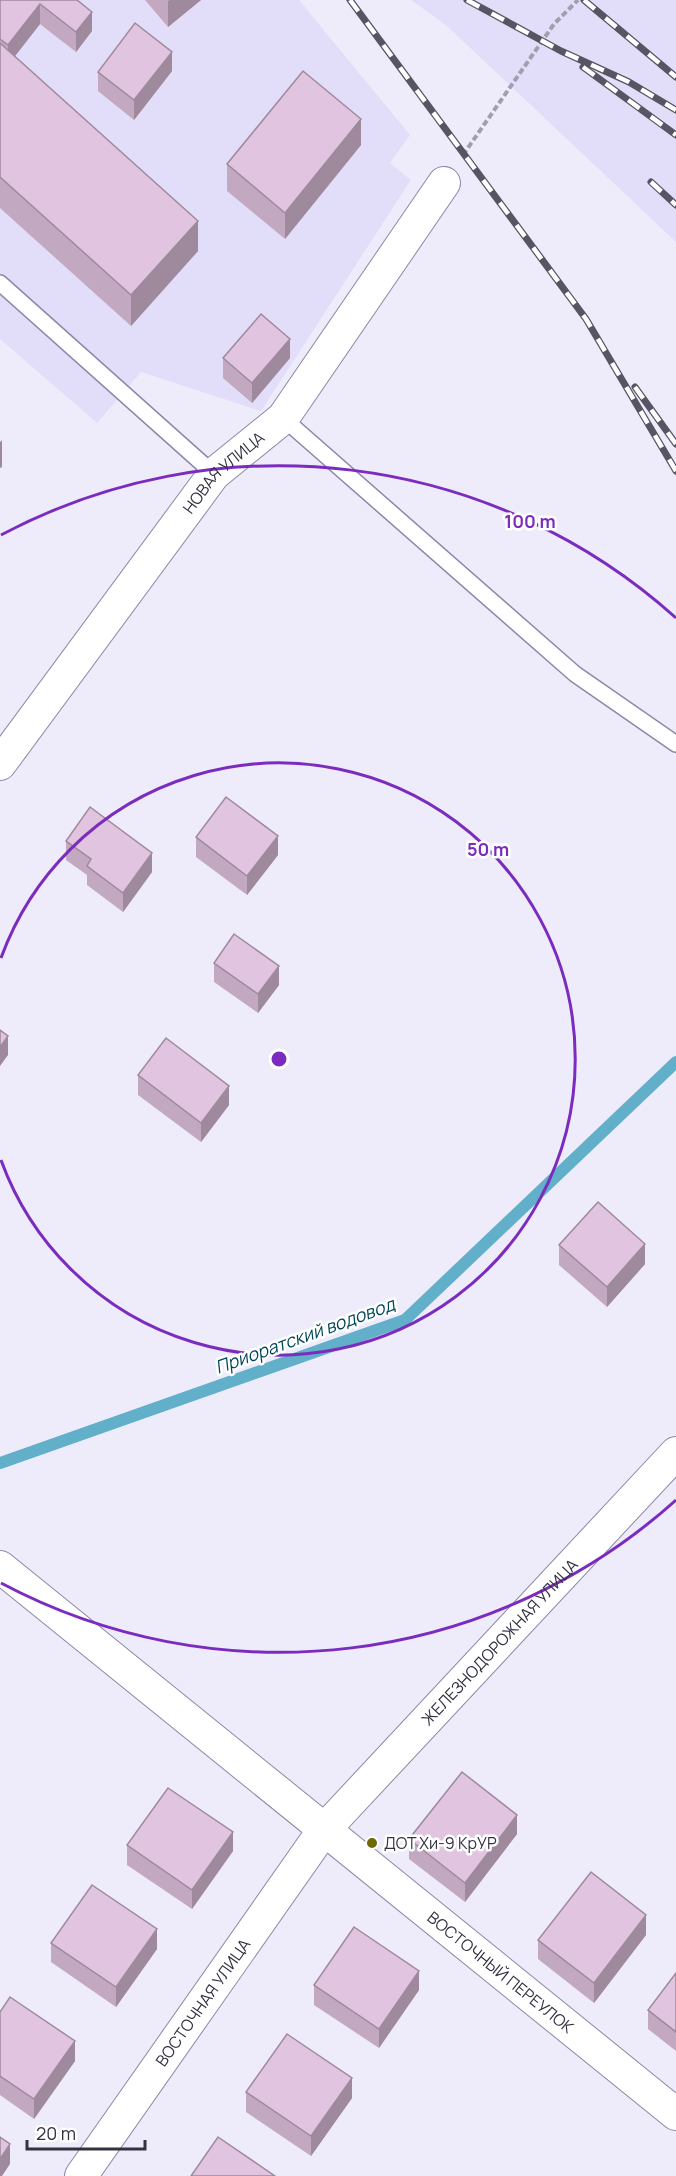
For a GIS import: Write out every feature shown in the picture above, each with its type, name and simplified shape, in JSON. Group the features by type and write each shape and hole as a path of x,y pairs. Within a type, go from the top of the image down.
{"street":[{"name":"НОВАЯ УЛИЦА","path":"0,764 213,474 283,418 444,183"},
{"name":"ЖЕЛЕЗНОДОРОЖНАЯ УЛИЦА","path":"323,1831 676,1453"},
{"name":"ВОСТОЧНЫЙ ПЕРЕУЛОК","path":"0,1567 323,1831 676,2114"},
{"name":"ВОСТОЧНАЯ УЛИЦА","path":"81,2176 323,1831"}],"lane":[{"path":"0,283 213,474"},
{"path":"283,418 575,674 676,744"}],"path":[{"path":"444,183 554,24 578,0"}],"shaded area":[{"path":"0,0 299,0 410,135 390,163 411,180 261,411 141,372 97,423 0,339"},
{"path":"411,0 676,0 676,242 447,26"}],"building":[{"path":"0,0 77,0 92,12 76,32 40,4 8,45 0,39"},
{"path":"135,23 172,52 134,100 98,72"},
{"path":"0,43 198,221 131,295 0,177"},
{"path":"303,71 361,119 285,213 227,164"},
{"path":"261,314 290,339 252,383 223,358"},
{"path":"226,797 278,836 247,876 196,837"},
{"path":"90,807 152,853 123,893 87,866 91,859 66,841"},
{"path":"234,934 279,966 258,994 214,963"},
{"path":"0,1030 8,1036 0,1047"},
{"path":"166,1038 229,1086 201,1123 138,1075"},
{"path":"598,1202 645,1244 607,1287 559,1245"},
{"path":"462,1772 517,1815 465,1883 409,1839"},
{"path":"168,1788 233,1832 192,1890 127,1845"},
{"path":"591,1872 646,1915 594,1983 538,1940"},
{"path":"92,1885 157,1929 116,1987 51,1943"},
{"path":"354,1927 419,1971 379,2029 314,1985"},
{"path":"676,1973 676,2032 648,2010"},
{"path":"10,1997 75,2041 34,2099 0,2076 0,2012"},
{"path":"287,2034 352,2078 311,2136 246,2092"},
{"path":"0,2137 10,2144 0,2159"},
{"path":"218,2137 275,2176 191,2176"}],"waterway":[{"name":"Приоратский водовод","path":"0,1463 405,1320 676,1062"}],"railway":[{"path":"350,0 586,319 676,471"},
{"path":"467,0 561,51 629,82 676,110"},
{"path":"584,0 676,77"},
{"path":"583,67 676,135"},
{"path":"651,182 676,205"},
{"path":"635,387 676,444"}],"place":[{"name":"ДОТ Хи-9 КрУР","path":"372,1843"}]}
